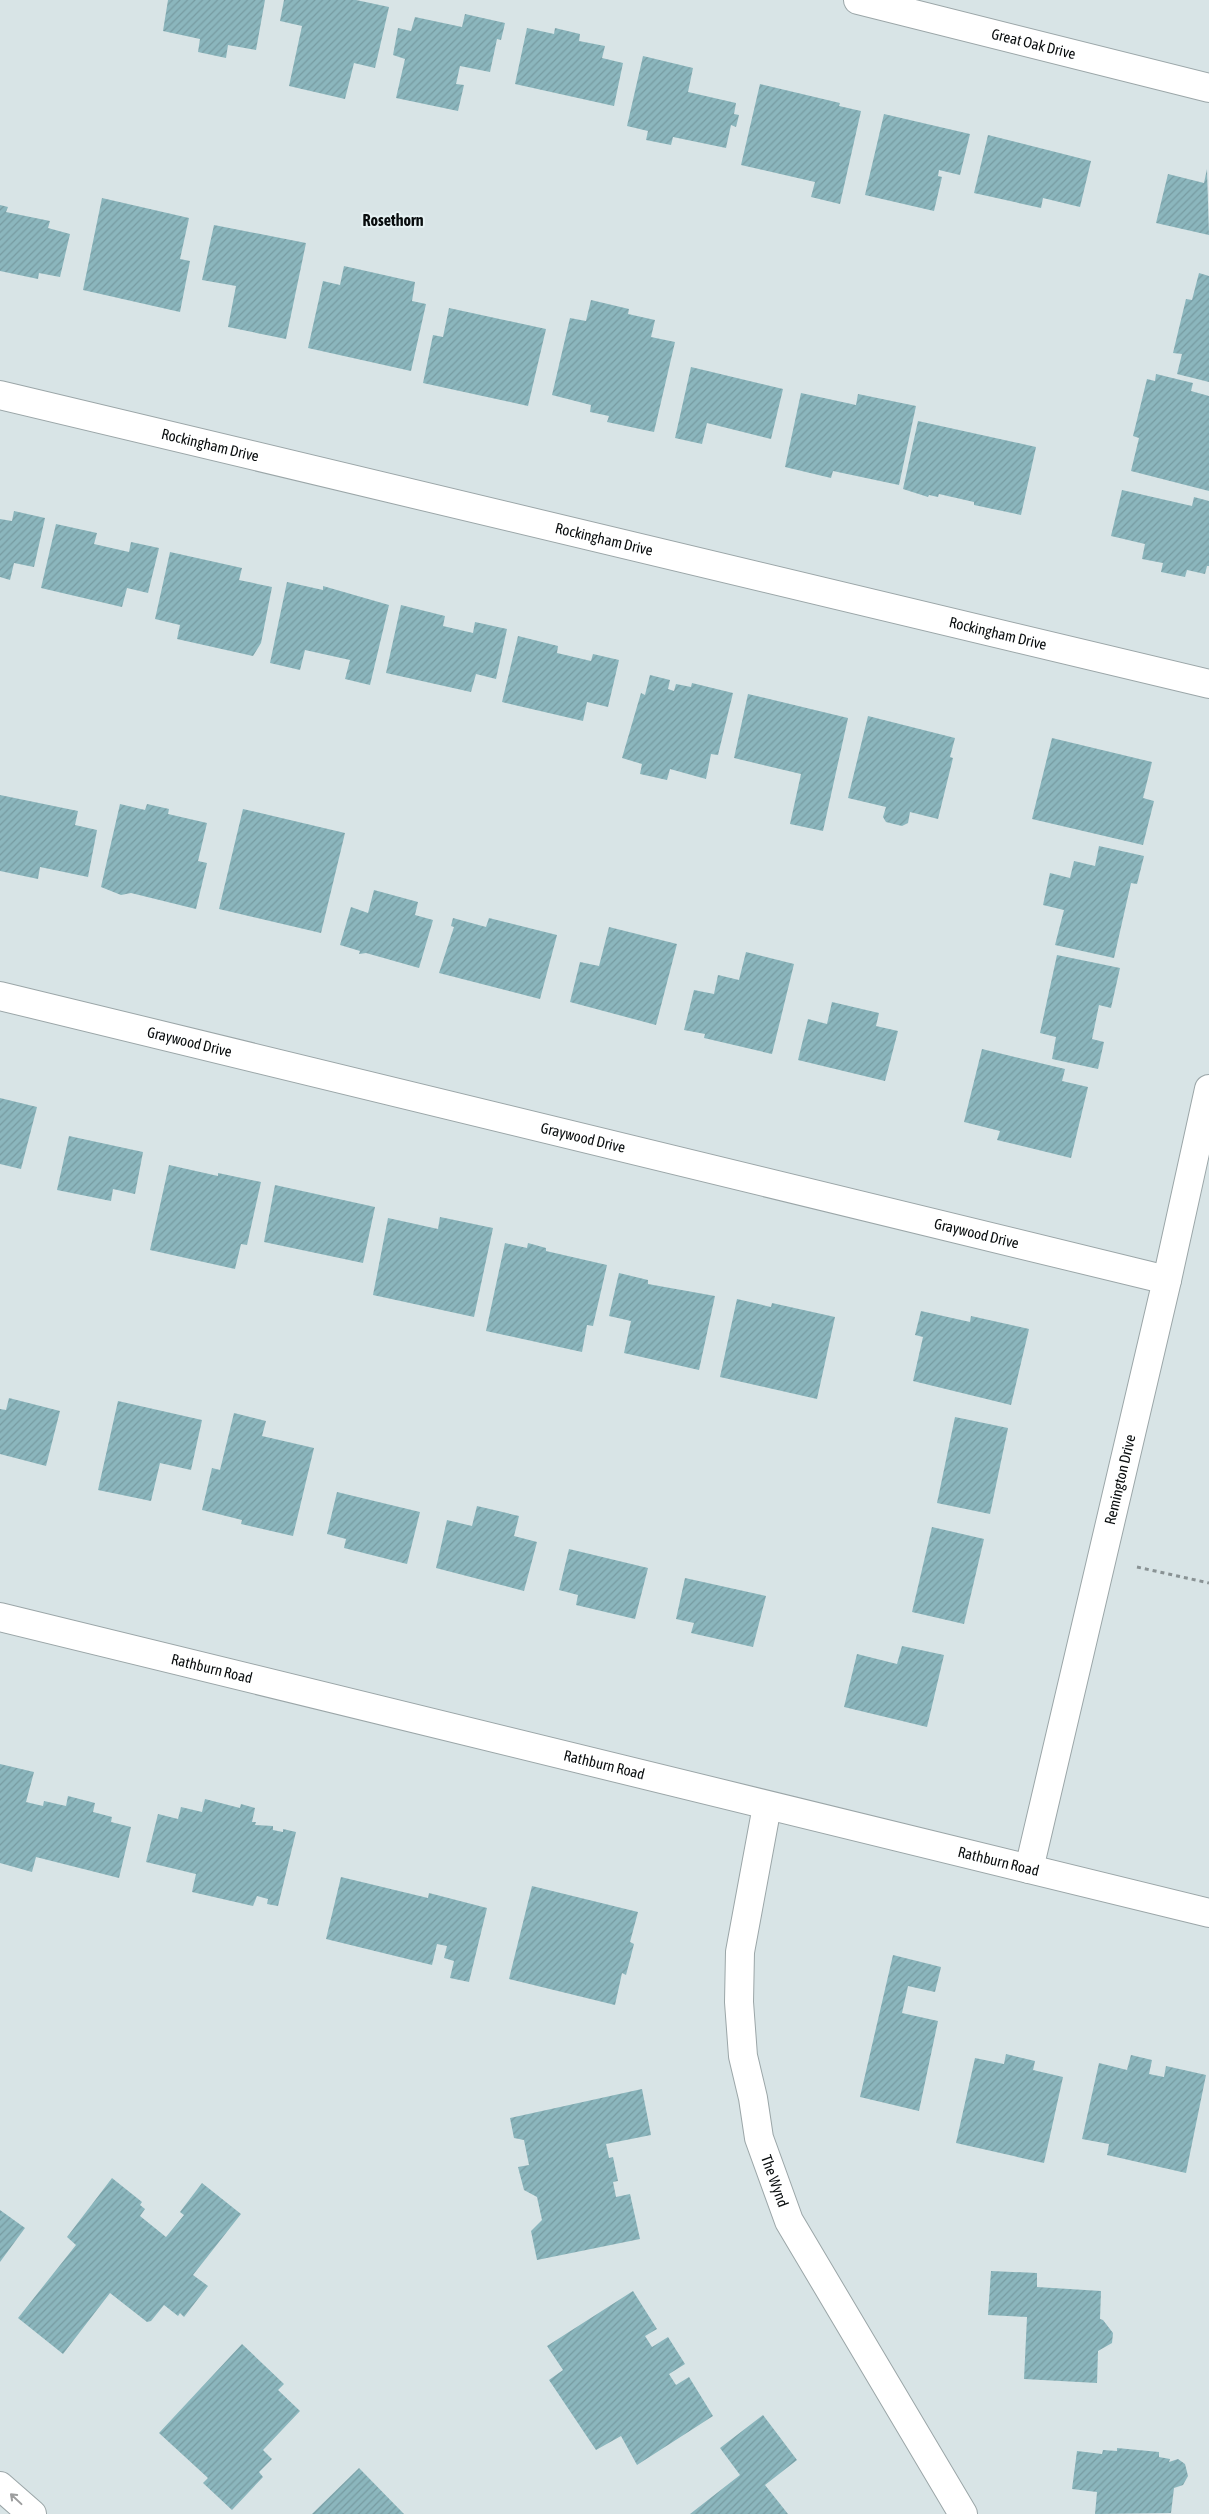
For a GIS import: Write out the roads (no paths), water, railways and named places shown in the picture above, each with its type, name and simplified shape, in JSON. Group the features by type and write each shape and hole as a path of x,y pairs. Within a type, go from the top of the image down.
{"street":[{"name":"Great Oak Drive","path":"858,0 1209,88"},
{"name":"Rockingham Drive","path":"0,395 1209,684"},
{"name":"Graywood Drive","path":"0,996 1167,1280"},
{"name":"Remington Drive","path":"1029,1869 1167,1280 1209,1089"},
{"name":"Rathburn Road","path":"0,1617 1209,1913"},
{"name":"The Wynd","path":"767,1806 740,1952 739,2002 743,2056 753,2098 759,2138 789,2221 960,2505 963,2514"},
{"path":"0,2486 32,2514"}],"district":[{"name":"Rosethorn","path":"393,220"}]}
